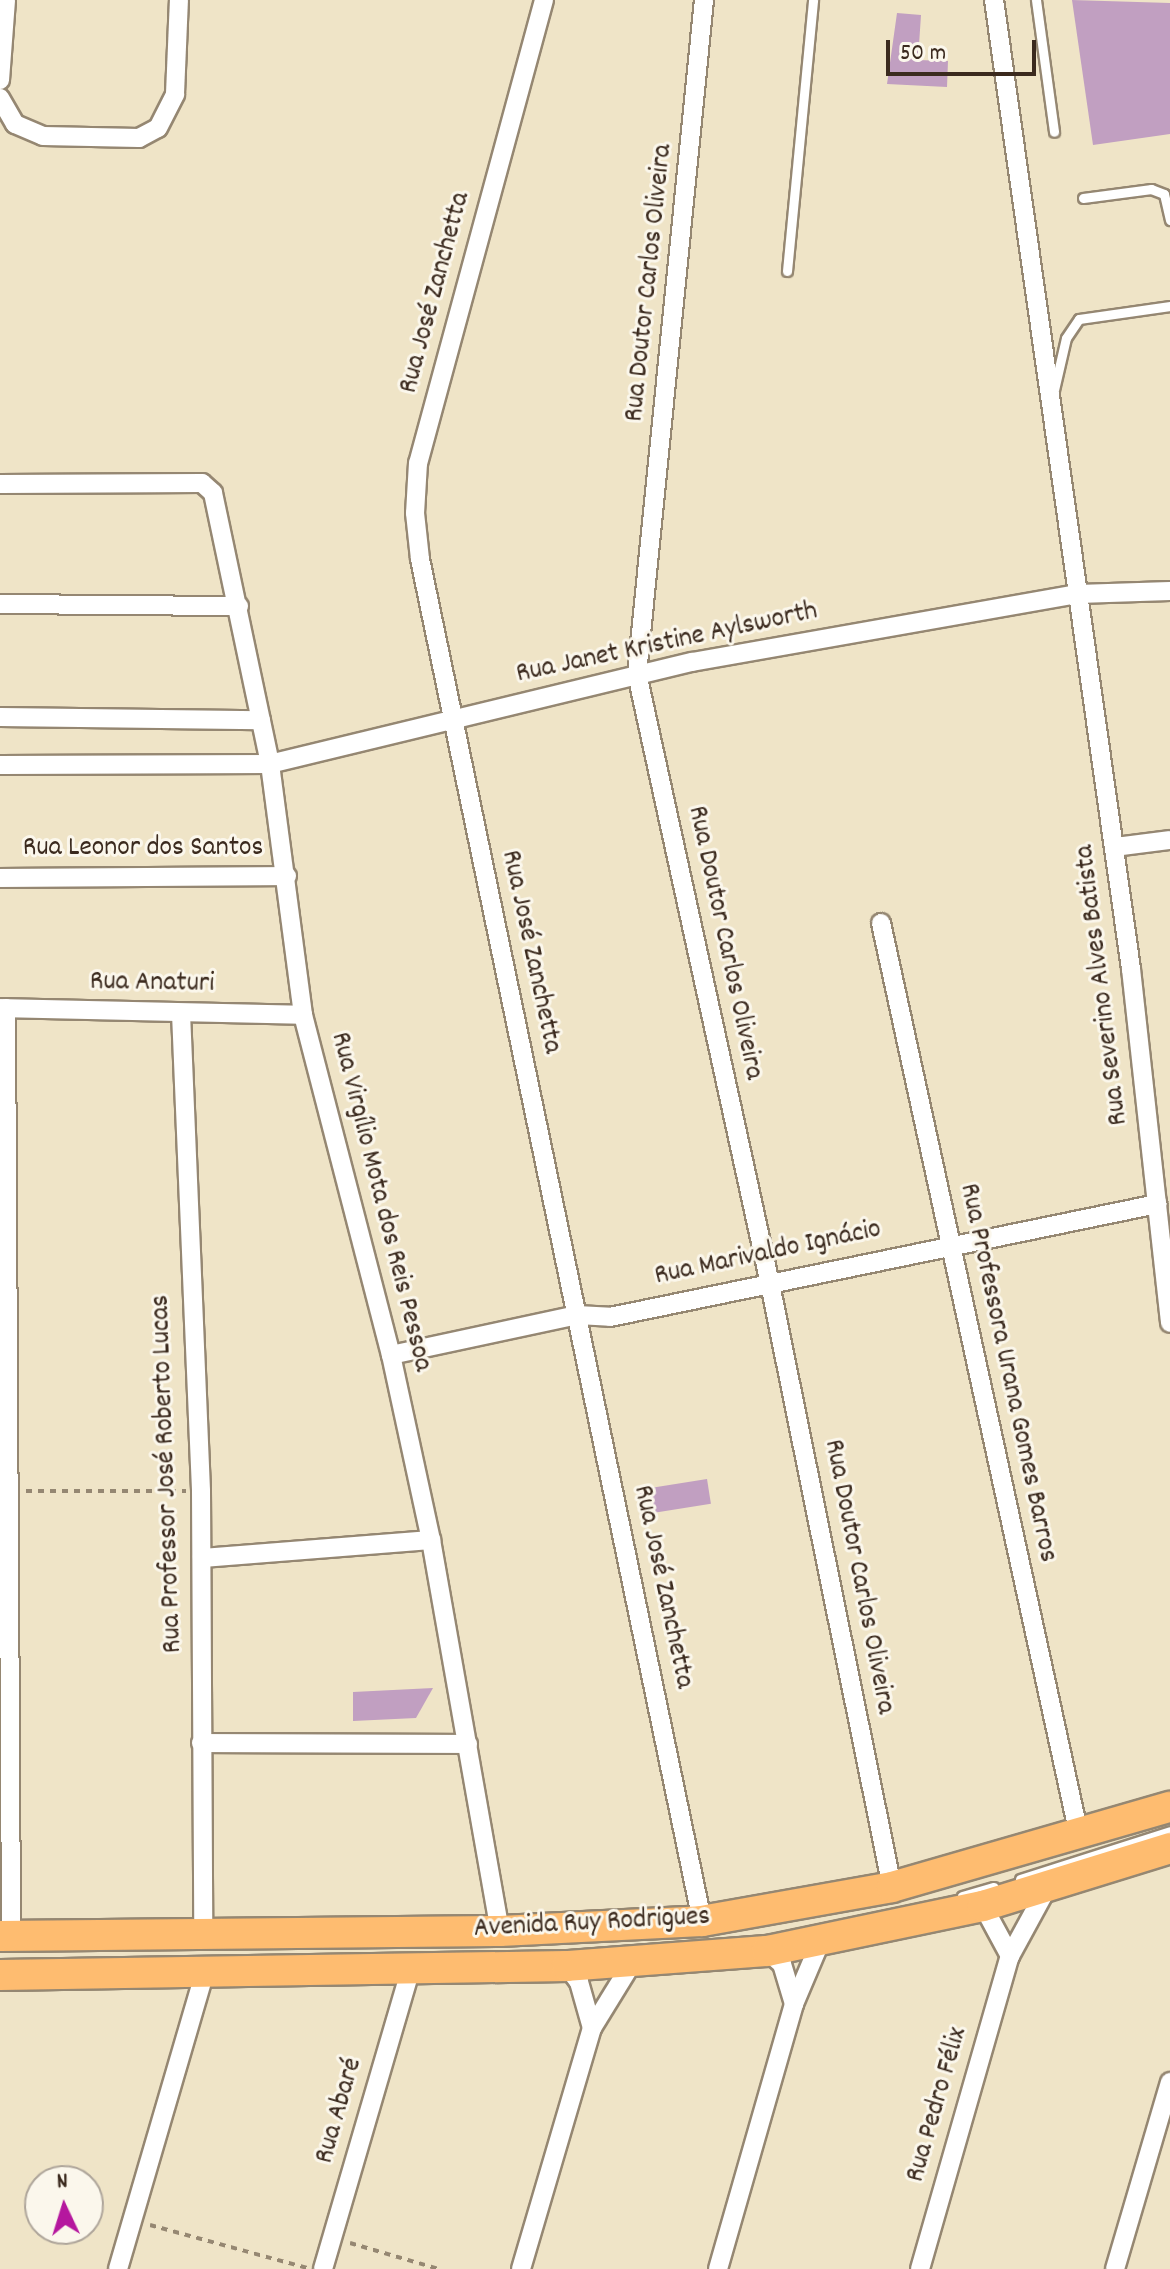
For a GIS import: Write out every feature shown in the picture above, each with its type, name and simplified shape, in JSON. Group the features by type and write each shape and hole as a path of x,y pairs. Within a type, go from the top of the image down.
{"main road":[{"name":"Avenida Ruy Rodrigues","path":"3,1961 205,1971 411,1969 505,1949 702,1921 892,1887 1170,1807"},
{"name":"Avenida Ruy Rodrigues","path":"3,1961 203,1933 505,1949 567,1966 632,1963 771,1941 821,1940 983,1906 1170,1848"}],"street":[{"path":"0,80 6,0"},
{"path":"0,98 15,124 43,136 139,138 149,133 169,113 175,94 179,0"},
{"name":"Rua José Zanchetta","path":"544,0 418,463 420,559 702,1921"},
{"name":"Rua Doutor Carlos Oliveira","path":"704,0 637,674 770,1284 892,1887"},
{"name":"Rua Severino Alves Batista","path":"994,0 1115,847 1170,1323"},
{"name":"Rua Virgílio Mota dos Reis Pessoa","path":"0,484 209,486 239,606 270,764 303,1015 391,1355 431,1540 505,1949"},
{"name":"Rua Janet Kristine Aylsworth","path":"0,765 270,764 637,674 1078,594 1170,591"},
{"path":"0,604 239,606"},
{"path":"0,717 261,720"},
{"path":"1115,847 1170,840"},
{"name":"Rua Leonor dos Santos","path":"0,878 287,876"},
{"name":"Rua Professora Urana Gomes Barros","path":"881,923 1079,1835"},
{"path":"3,1008 7,1491 3,1961"},
{"name":"Rua Anaturi","path":"3,1008 303,1015"},
{"name":"Rua Professor José Roberto Lucas","path":"181,1013 201,1491 203,1933"},
{"name":"Rua Marivaldo Ignácio","path":"391,1355 577,1315 610,1317 950,1243 1157,1204"},
{"path":"202,1558 431,1540"},
{"path":"201,1743 468,1744"},
{"name":"Rua Pedro Félix","path":"920,2269 1010,1956 1047,1888"},
{"path":"983,1906 1010,1956"},
{"path":"718,2269 794,2004 821,1940"},
{"path":"771,1941 782,1964 794,2004"},
{"path":"521,2269 592,2028 632,1963"},
{"path":"567,1966 579,1982 592,2028"},
{"name":"Rua Abaré","path":"323,2269 411,1969"},
{"path":"118,2269 205,1971"},
{"path":"1115,2269 1170,2082"}],"lane":[{"path":"787,271 813,0"},
{"path":"1036,0 1054,132"},
{"path":"1083,198 1151,189 1164,194 1170,220"},
{"path":"1051,401 1066,338 1079,319 1170,306"},
{"path":"1018,1865 1170,1816"},
{"path":"950,1898 1170,1831"},
{"path":"802,1916 961,1881"},
{"path":"3,1961 704,1947 771,1941 936,1902"},
{"path":"3,1961 505,1949 700,1931 787,1919"}],"path":[{"path":"7,1491 201,1491"},
{"path":"132,2220 311,2269"},
{"path":"332,2238 439,2269"}],"building":[{"path":"1072,0 1170,3 1170,134 1093,145"},
{"path":"897,13 921,15 918,60 948,61 947,87 887,84"},
{"path":"707,1479 711,1504 642,1515 638,1490"},
{"path":"433,1688 416,1718 353,1721 353,1692"}]}
